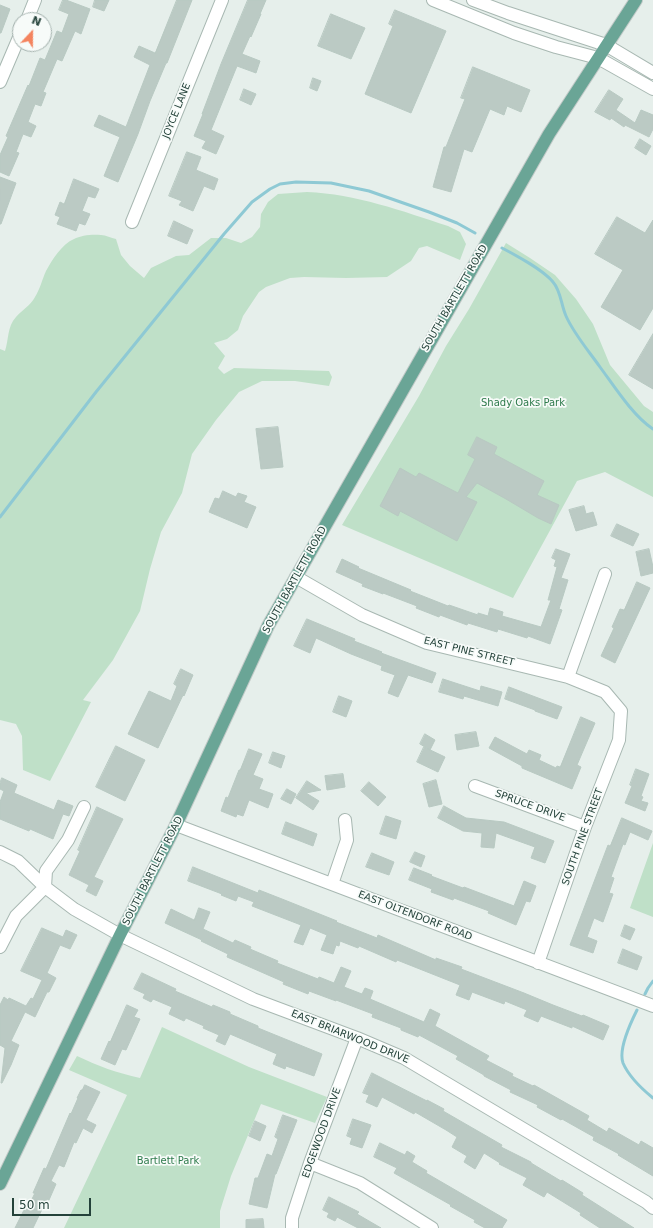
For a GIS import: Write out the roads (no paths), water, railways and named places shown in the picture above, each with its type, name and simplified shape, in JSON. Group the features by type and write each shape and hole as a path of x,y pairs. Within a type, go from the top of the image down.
{"main road":[{"name":"SOUTH BARTLETT ROAD","path":"0,1184 120,935 176,825 268,626 550,134 636,0"}],"street":[{"path":"30,12 35,0"},
{"name":"JOYCE LANE","path":"132,222 222,0"},
{"path":"433,0 514,33 549,45 598,58 653,89"},
{"path":"473,0 606,45 653,73"},
{"path":"0,82 13,52"},
{"path":"568,677 605,574"},
{"name":"EAST PINE STREET","path":"296,577 362,614 426,642 568,677 605,692 621,711"},
{"name":"SOUTH PINE STREET","path":"538,963 585,827 619,740 621,711"},
{"name":"SPRUCE DRIVE","path":"475,786 585,827"},
{"path":"0,947 16,916 45,887 46,871 68,840 84,807"},
{"path":"332,884 347,840 345,820"},
{"name":"EAST OLTENDORF ROAD","path":"176,825 653,1006"},
{"name":"EAST BRIARWOOD DRIVE","path":"0,852 18,861 45,887 74,909 120,935 253,999 357,1038 404,1058 646,1202 653,1208"},
{"name":"EDGEWOOD DRIVE","path":"292,1228 292,1218 310,1163 357,1038"},
{"path":"310,1163 360,1184 432,1228"}],"waterway":[{"path":"0,517 96,392 224,234 252,202 270,189 280,184 296,182 331,183 369,191 457,223 475,233"},
{"path":"502,248 536,268 553,282 558,290 564,312 577,336 624,400 638,416 653,429"},
{"path":"645,994 653,981"},
{"path":"637,1010 622,1050 623,1063 632,1078 653,1098"}],"park label":[{"name":"Shady Oaks Park","path":"523,403"},
{"name":"Bartlett Park","path":"168,1161"}]}
